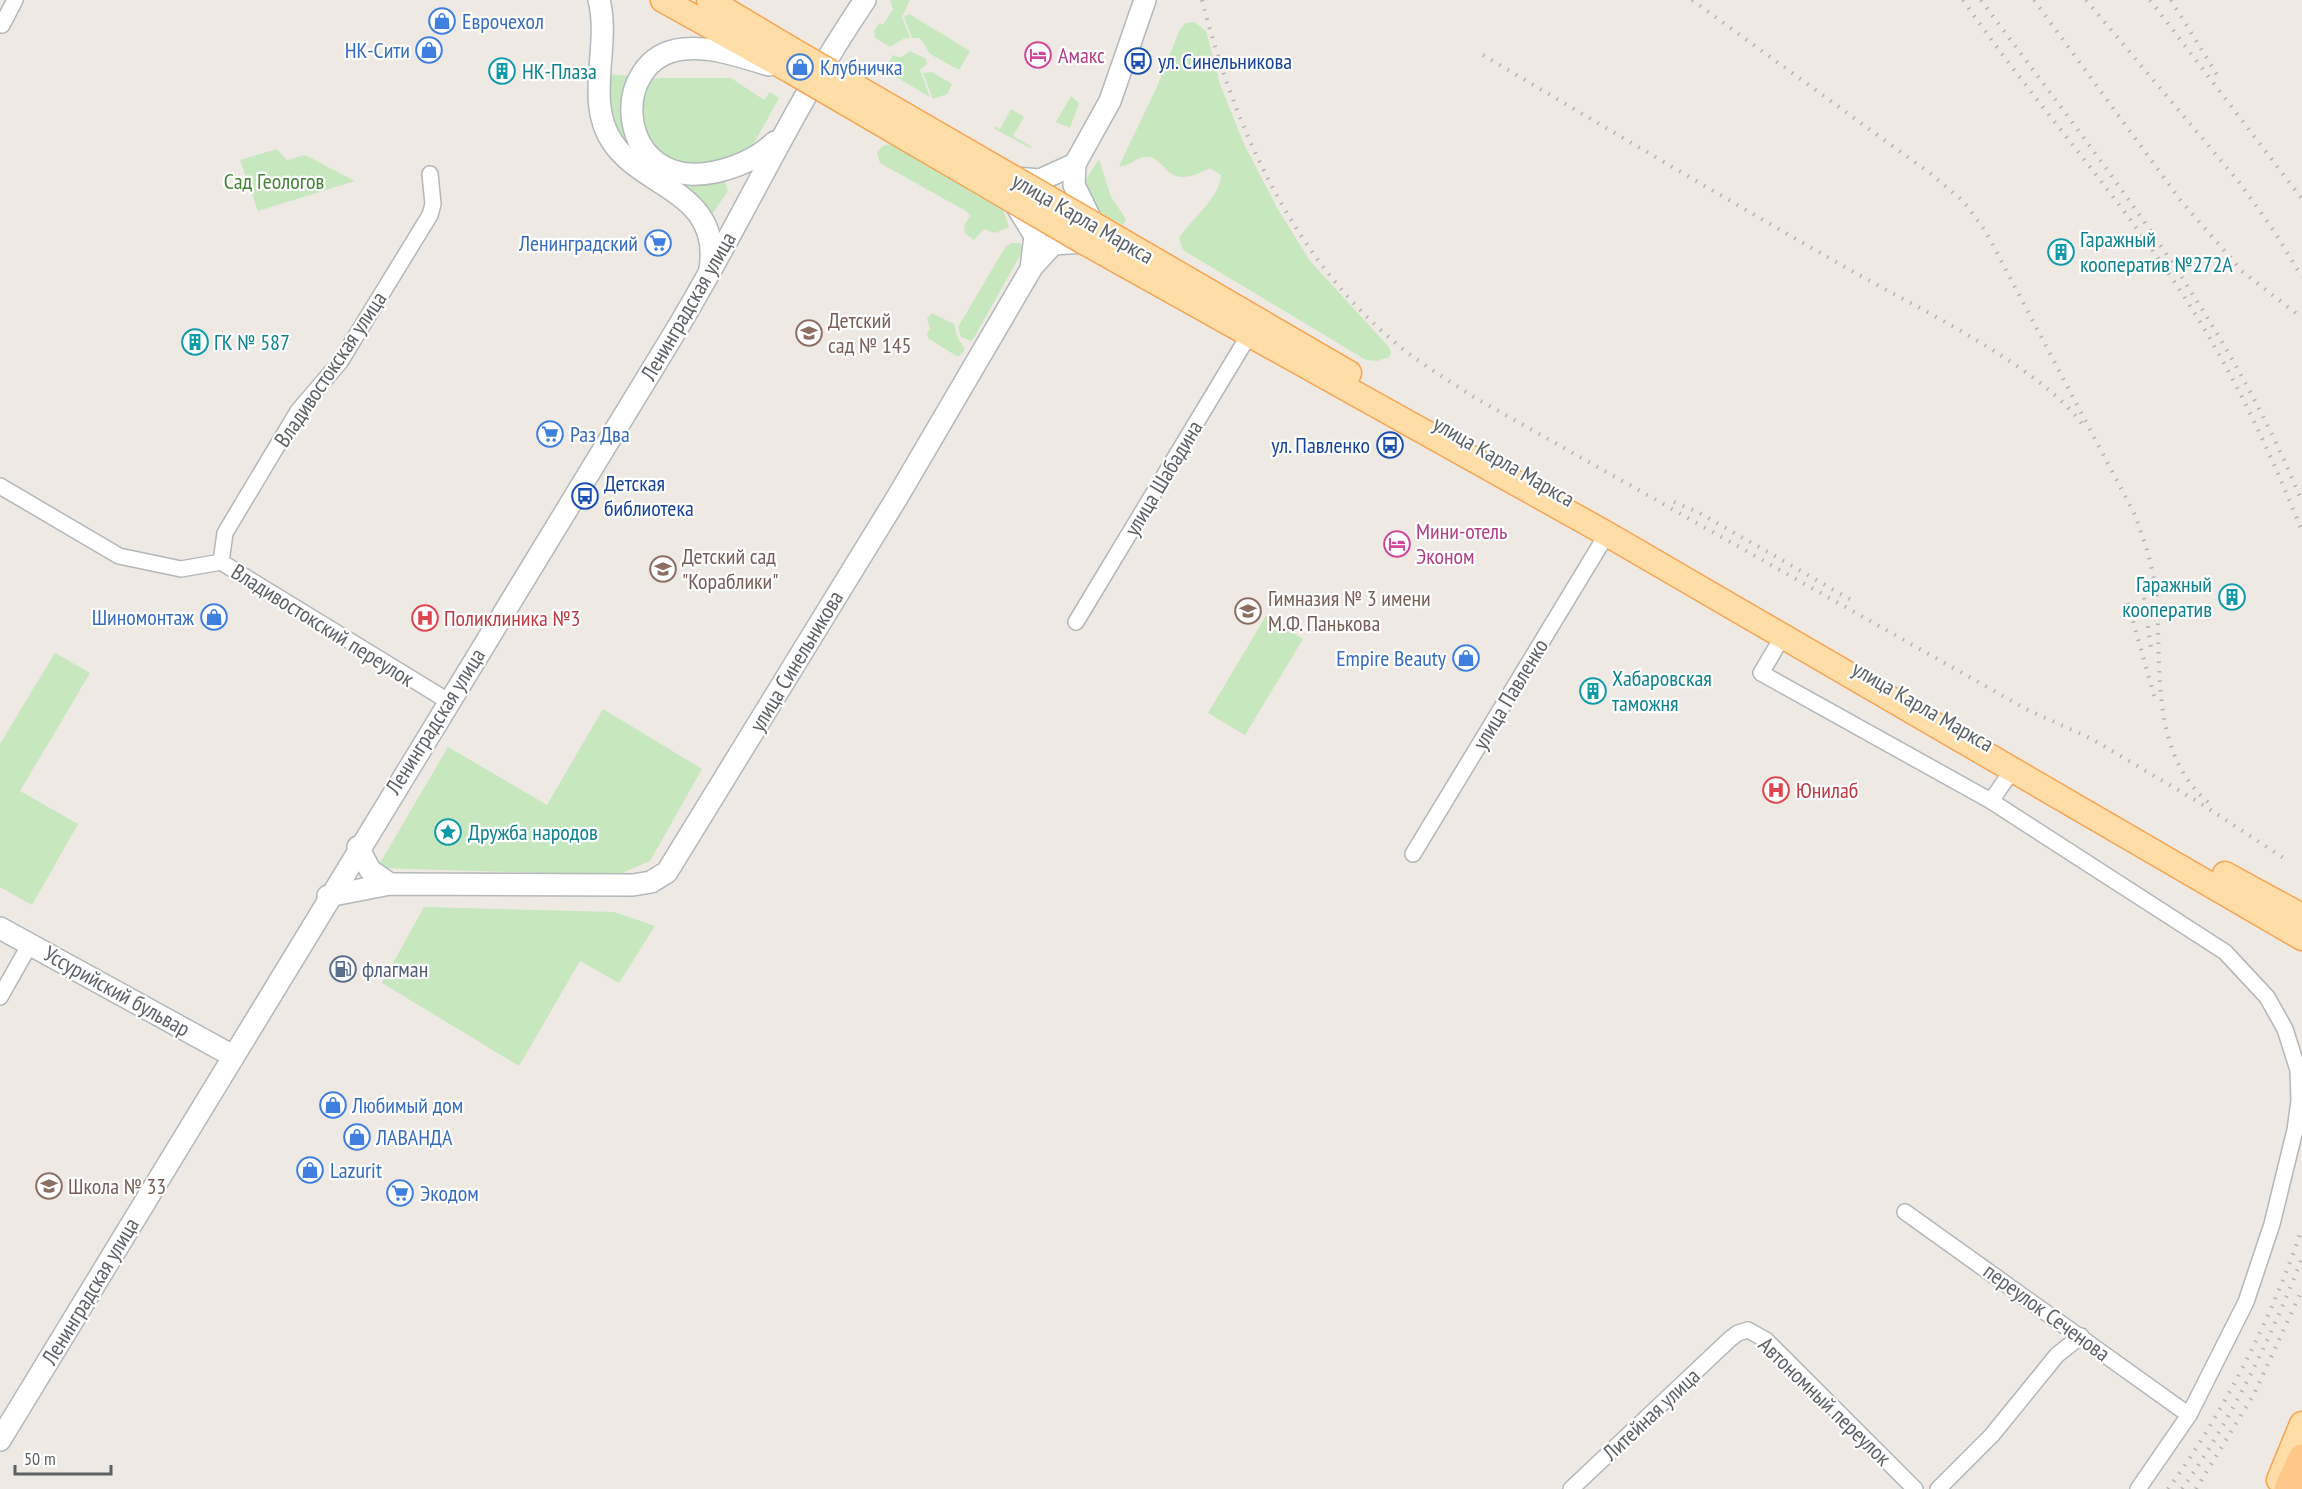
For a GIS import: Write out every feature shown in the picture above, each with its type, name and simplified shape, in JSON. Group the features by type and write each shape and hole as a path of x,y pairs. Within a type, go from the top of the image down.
{"highway":[{"path":"2288,1489 2302,1458"},
{"path":"2299,1489 2302,1485"}],"main road":[{"path":"599,0 602,34 600,107 606,131 614,145 626,157 667,177 678,174 694,175 733,167 761,154 785,130"},
{"name":"улица Карла Маркса","path":"663,0 796,63 1012,177 1088,233 1249,335 1607,534 2302,938"},
{"name":"улица Карла Маркса","path":"709,0 796,63"},
{"path":"733,0 796,63 1016,205 1088,233"},
{"path":"851,21 856,0"},
{"name":"Ленинградская улица","path":"0,1440 328,896 707,278 785,130 865,0"},
{"path":"1088,233 1074,184 1075,164 1110,101 1145,0"},
{"path":"707,278 711,264 710,249 702,220 692,204 642,146 633,120 632,103 636,86 645,70 654,62 672,52 696,48 796,63"},
{"path":"1012,177 1040,180 1075,164"},
{"name":"улица Синельникова","path":"328,896 390,884 633,885 651,882 667,872 898,496 1031,269 1035,236 1016,205"},
{"path":"1031,269 1053,244 1088,233"},
{"name":"улица Карла Маркса","path":"1088,233 1517,467 1611,525 2017,760 2302,916"},
{"path":"358,847 370,870 390,884"},
{"name":"Уссурийский бульвар","path":"0,928 233,1056"},
{"path":"2278,1489 2280,1478 2302,1424"}],"street":[{"path":"2,25 15,0"},
{"name":"Владивостокская улица","path":"221,562 225,533 292,421 304,402 340,362 430,215 433,204 430,174"},
{"name":"улица Шабадина","path":"1077,622 1249,335"},
{"name":"Владивостокский переулок","path":"0,486 119,556 181,569 221,562 448,701"},
{"name":"улица Павленко","path":"1413,854 1607,534"},
{"path":"1783,636 1761,673 1991,801 2225,952 2267,997 2285,1029 2298,1070 2298,1101 2295,1130 2272,1224 2246,1302 2189,1414 2138,1489"},
{"path":"1991,801 2013,769"},
{"path":"0,997 30,944"},
{"name":"переулок Сеченова","path":"1905,1212 2189,1414"},
{"name":"Автономный переулок","path":"1731,1339 1738,1333 1748,1330 1766,1340 1915,1489"},
{"path":"1938,1489 1992,1435 2057,1355 2081,1336"},
{"name":"Литейная улица","path":"1571,1489 1731,1339"}],"green space":[{"path":"890,0 910,0 902,17 910,38 903,39 890,47 875,38 874,31 879,23 883,25 893,9"},
{"path":"909,14 970,51 959,70 930,54 920,38 912,38 904,17"},
{"path":"1194,22 1206,31 1220,84 1243,142 1277,208 1310,261 1388,346 1391,352 1389,357 1377,361 1366,360 1183,250 1179,238 1211,200 1221,175 1210,168 1192,176 1180,177 1169,172 1154,158 1149,157 1119,166 1156,89 1180,29 1186,23"},
{"path":"910,51 926,59 927,64 920,70 930,97 884,70 893,55 900,58"},
{"path":"932,72 952,84 947,94 933,99 923,73"},
{"path":"606,74 631,76 641,155 621,137 612,120"},
{"path":"652,78 731,78 764,100 770,92 779,98 748,154 720,165 669,162 651,141 642,124 643,105"},
{"path":"1071,96 1079,103 1070,128 1056,122"},
{"path":"1011,109 1024,117 1013,136 1032,147 995,129 994,126 1000,129"},
{"path":"890,144 1002,206 1009,227 995,233 984,229 974,240 965,233 964,226 970,216 966,211 880,163 877,152 883,146"},
{"name":"Сад Геологов","path":"277,149 287,160 305,155 355,181 258,211 240,160"},
{"path":"1099,159 1111,197 1126,219 1123,225 1095,210 1082,186"},
{"path":"670,178 725,181 728,191 710,217"},
{"path":"1020,243 1023,250 972,341 961,337 958,327 1006,246"},
{"path":"932,313 954,324 957,336 965,350 958,357 928,338 927,333 930,329 927,319"},
{"path":"1266,616 1303,639 1245,735 1208,713"},
{"path":"55,653 90,673 20,791 78,824 32,905 0,887 0,744"},
{"path":"603,709 702,769 650,861 617,875 377,868 448,747 547,805"},
{"path":"424,907 614,912 655,926 619,983 580,961 519,1066 382,983"}],"railway":[{"path":"1202,0 1233,99 1276,194 1303,239 1334,280 1369,319 1408,353 1472,396 2026,709 2092,739 2200,803 2288,861"},
{"path":"1692,0 1931,174 1964,202 1986,232 2134,513 2149,557 2156,590 2160,682 2168,735 2177,760 2190,782 2208,802"},
{"path":"1963,0 2022,81 2145,239 2200,322 2256,425 2302,531"},
{"path":"1981,0 2115,180 2199,304 2272,434 2302,502"},
{"path":"2034,0 2181,201 2243,272 2302,318"},
{"path":"2086,0 2239,182 2274,231 2302,277"},
{"path":"2150,0 2302,199"},
{"path":"2171,0 2219,78"},
{"path":"1483,55 1760,218 1976,340 2037,381 2063,402 2082,424"},
{"path":"1674,502 1698,512 1853,601"},
{"path":"2144,598 2151,648"},
{"path":"2128,603 2155,699"},
{"path":"2168,1489 2208,1430 2245,1363 2277,1295 2302,1228"},
{"path":"2182,1489 2234,1406 2264,1348 2302,1258"},
{"path":"2196,1489 2254,1394 2302,1290"}],"place":[{"name":"Еврочехол","path":"442,21"},
{"name":"НК-Сити","path":"429,50"},
{"name":"Амакс","path":"1038,55"},
{"name":"ул. Синельникова","path":"1138,61"},
{"name":"Клубничка","path":"800,67"},
{"name":"НК-Плаза","path":"502,71"},
{"name":"Ленинградский","path":"658,243"},
{"name":"Гаражный кооператив №272А","path":"2061,252"},
{"name":"Детский сад № 145","path":"809,333"},
{"name":"ГК № 587","path":"195,342"},
{"name":"Раз Два","path":"550,434"},
{"name":"ул. Павленко","path":"1390,445"},
{"name":"Детская библиотека","path":"585,496"},
{"name":"Мини-отель Эконом","path":"1397,544"},
{"name":"Детский сад \"Кораблики\"","path":"663,569"},
{"name":"Гаражный кооператив","path":"2232,597"},
{"name":"Гимназия № 3 имени М.Ф. Панькова","path":"1248,611"},
{"name":"Шиномонтаж","path":"214,617"},
{"name":"Поликлиника №3","path":"425,618"},
{"name":"Empire Beauty","path":"1466,658"},
{"name":"Хабаровская таможня","path":"1593,691"},
{"name":"Юнилаб","path":"1776,790"},
{"name":"Дружба народов","path":"448,832"},
{"name":"флагман","path":"343,969"},
{"name":"Любимый дом","path":"333,1105"},
{"name":"ЛАВАНДА","path":"357,1137"},
{"name":"Lazurit","path":"310,1170"},
{"name":"Школа № 33","path":"49,1186"},
{"name":"Экодом","path":"400,1193"}]}
